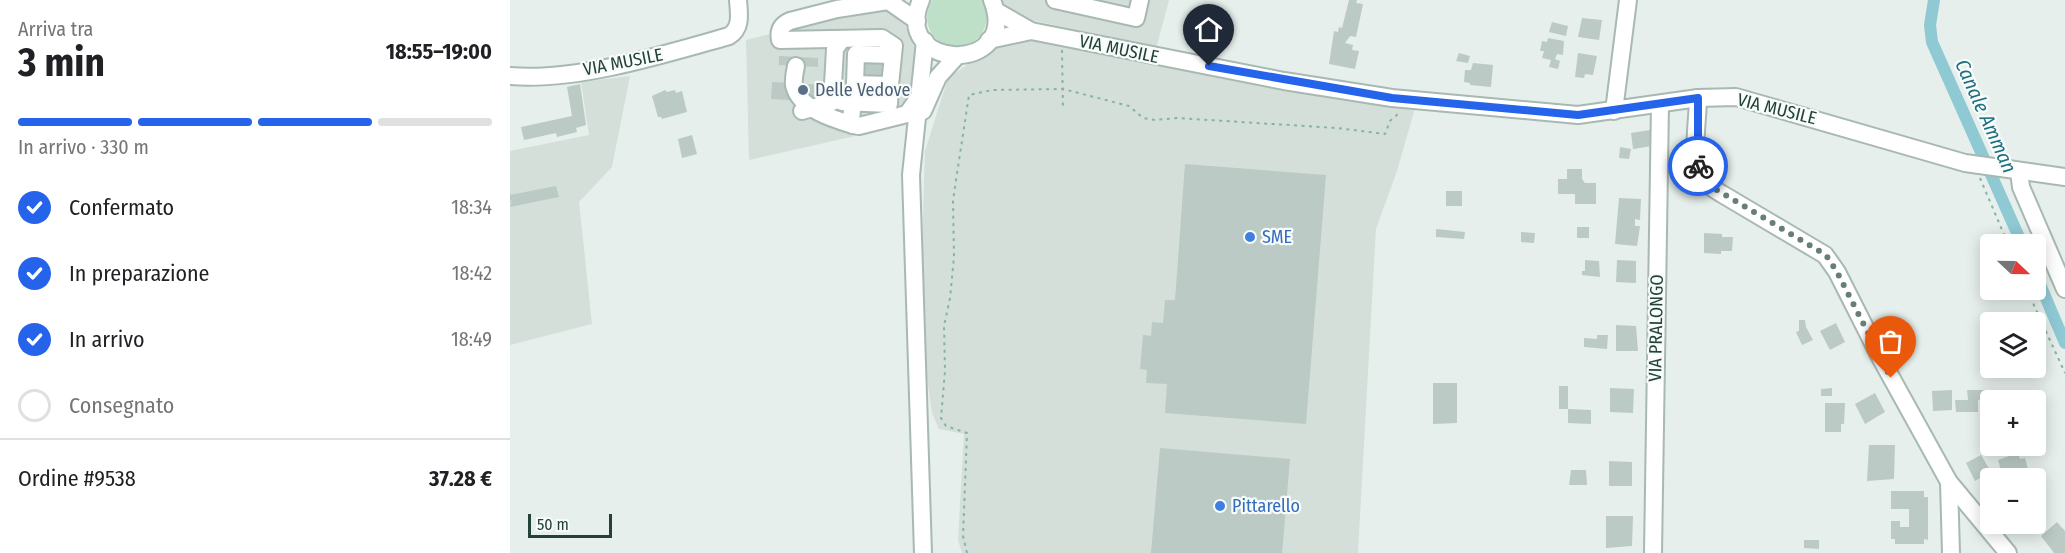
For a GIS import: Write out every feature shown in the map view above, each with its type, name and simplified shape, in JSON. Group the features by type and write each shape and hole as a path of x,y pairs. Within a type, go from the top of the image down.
{"street":[{"name":"VIA MUSILE","path":"510,76 556,75 600,68 659,56 729,36 735,32 739,24 738,0"},
{"path":"796,54 780,41 779,31 784,24 837,9 887,0 917,21"},
{"path":"921,0 917,21 925,41 918,123 911,162 911,191 922,553"},
{"path":"1055,0 1136,18 1140,0"},
{"path":"1614,111 1628,0"},
{"path":"925,41 939,52 956,57 973,53 989,40 994,29 994,6"},
{"path":"994,6 1031,32"},
{"name":"VIA MUSILE","path":"1031,32 1273,79 1392,98 1578,115 1698,98 1736,97 1970,164 2065,177"},
{"path":"989,40 1031,32"},
{"path":"796,54 842,39 882,38 894,46 889,104 855,83"},
{"path":"832,102 834,56 836,45 842,39"},
{"path":"834,56 801,47 796,54 794,86 807,109 859,126 907,114 919,97"},
{"path":"918,123 938,77 956,57"},
{"path":"807,109 832,102 855,83 892,75"},
{"path":"853,125 850,119 855,83"},
{"path":"1698,98 1696,158 1699,174 1707,184 1722,194 1826,255 1949,482 2008,553"},
{"name":"VIA PRALONGO","path":"1653,553 1660,104"},
{"path":"2014,170 2065,289"},
{"path":"1949,482 1951,553"}],"path":[{"path":"1063,110 1061,51 1065,38"},
{"path":"967,553 963,536 967,433 946,426 941,418 941,408 945,371 944,326 954,257 953,201 969,95 992,90 1063,89 1129,106 1143,118 1155,120 1177,118 1337,128 1385,134 1390,121 1402,111"},
{"path":"1970,164 2003,234"},
{"path":"2032,300 2065,373"}],"shaded area":[{"path":"1000,0 1169,0 1156,49 1019,17 1002,6"},
{"path":"872,8 889,11 902,19 917,58 904,125 749,160 746,40"},
{"path":"1039,37 1281,89 1415,108 1397,171 1376,229 1358,553 962,553 958,540 964,434 939,429 932,413 923,350 921,277 925,151 948,78 997,44"},
{"path":"630,76 612,167 579,202 592,324 510,345 510,151 589,135 581,82"}],"green space":[{"path":"932,0 982,0 987,14 982,33 965,47 946,45 938,40 932,34 927,18"}],"building":[{"path":"1349,0 1357,0 1356,3 1363,4 1356,37 1350,36 1345,43 1353,45 1352,50 1359,51 1355,69 1329,64 1334,31 1338,32 1339,27 1342,28"},
{"path":"1582,18 1602,20 1599,40 1578,37"},
{"path":"1552,22 1568,26 1566,36 1549,32"},
{"path":"1548,38 1564,41 1563,55 1557,54 1555,59 1560,61 1558,69 1549,67 1551,60 1542,58 1544,51 1540,51 1542,41 1547,42"},
{"path":"1459,53 1470,56 1468,63 1456,61"},
{"path":"1578,53 1597,56 1593,75 1585,74 1584,78 1575,77"},
{"path":"779,56 818,58 818,67 779,65"},
{"path":"865,58 886,60 884,98 873,97 874,77 864,77"},
{"path":"1473,63 1493,65 1491,87 1470,85 1464,82 1465,70 1471,70"},
{"path":"772,82 826,85 825,102 771,99"},
{"path":"580,84 586,125 576,128 577,132 557,137 556,133 524,140 521,127 572,116 567,87"},
{"path":"665,90 667,92 675,90 676,93 682,91 687,112 662,119 658,117 652,96"},
{"path":"1650,130 1652,146 1633,149 1631,133"},
{"path":"692,135 697,154 682,158 678,139"},
{"path":"1620,147 1631,149 1629,159 1619,158"},
{"name":"SME","path":"1185,164 1326,175 1306,424 1165,413 1167,384 1146,383 1147,370 1140,369 1143,335 1151,336 1152,322 1163,323 1165,300 1175,300"},
{"path":"1567,169 1582,169 1582,179 1585,183 1596,183 1596,204 1575,204 1575,194 1558,194 1558,179 1567,179"},
{"path":"556,186 559,197 510,207 513,197 510,204 510,195"},
{"path":"1446,191 1462,191 1462,206 1446,206"},
{"path":"1619,198 1641,199 1640,220 1635,219 1635,226 1640,226 1637,246 1615,244"},
{"path":"1577,227 1589,227 1589,238 1577,238"},
{"path":"1436,229 1465,232 1464,239 1436,237"},
{"path":"1521,232 1535,233 1534,243 1521,242"},
{"path":"1704,233 1733,237 1732,251 1721,251 1721,254 1704,253"},
{"path":"1585,260 1599,261 1600,277 1582,275 1582,271 1585,271"},
{"path":"1617,260 1636,261 1636,283 1616,282"},
{"path":"1799,320 1805,320 1813,340 1802,345 1796,332 1799,331"},
{"path":"1836,323 1845,342 1830,350 1820,331"},
{"path":"1616,325 1636,326 1638,351 1616,351"},
{"path":"1597,335 1608,335 1607,349 1584,347 1584,338 1597,339"},
{"path":"1433,383 1457,383 1457,423 1433,424"},
{"path":"1559,386 1568,386 1568,409 1559,409"},
{"path":"1610,388 1634,389 1633,413 1610,412"},
{"path":"1832,388 1832,396 1821,396 1821,389"},
{"path":"1952,390 1952,410 1933,411 1932,391"},
{"path":"1967,390 1980,390 1978,412 1956,412 1955,400 1968,400"},
{"path":"1875,393 1885,412 1865,424 1855,404"},
{"path":"1825,403 1845,403 1844,424 1841,424 1841,432 1825,432"},
{"path":"1568,409 1591,410 1591,424 1568,423"},
{"path":"1869,445 1895,445 1894,479 1867,481"},
{"name":"Pittarello","path":"1160,448 1290,459 1282,553 1151,553"},
{"path":"1980,456 1989,468 1980,468 1980,478 1975,481 1966,463"},
{"path":"2019,456 2020,459 2025,458 2028,468 2000,468 1998,460"},
{"path":"1609,461 1632,462 1632,486 1609,486"},
{"path":"1571,470 1586,470 1587,485 1569,485"},
{"path":"1891,491 1924,491 1924,497 1928,497 1928,540 1924,539 1924,544 1895,544 1895,539 1891,539 1891,521 1900,521 1900,527 1909,527 1909,509 1891,509"},
{"path":"1606,516 1633,516 1632,546 1606,548"},
{"path":"2057,522 2065,531 2065,553 2054,553 2041,536"},
{"path":"1804,540 1819,540 1819,549 1804,548"}],"waterway":[{"name":"Canale Amman","path":"1934,0 1930,25 1932,42 2018,234"},
{"name":"Canale Amman","path":"2046,298 2065,343"}],"way so far":[{"path":"1698,166 1699,174 1707,184 1826,255 1891,378"}],"place":[{"name":"Delle Vedove","path":"803,90"},
{"name":"SME","path":"1250,237"},
{"name":"Pittarello","path":"1220,506"}],"route":[{"path":"1209,66 1284,81 1392,98 1578,115 1698,98 1696,158 1698,166"}]}
